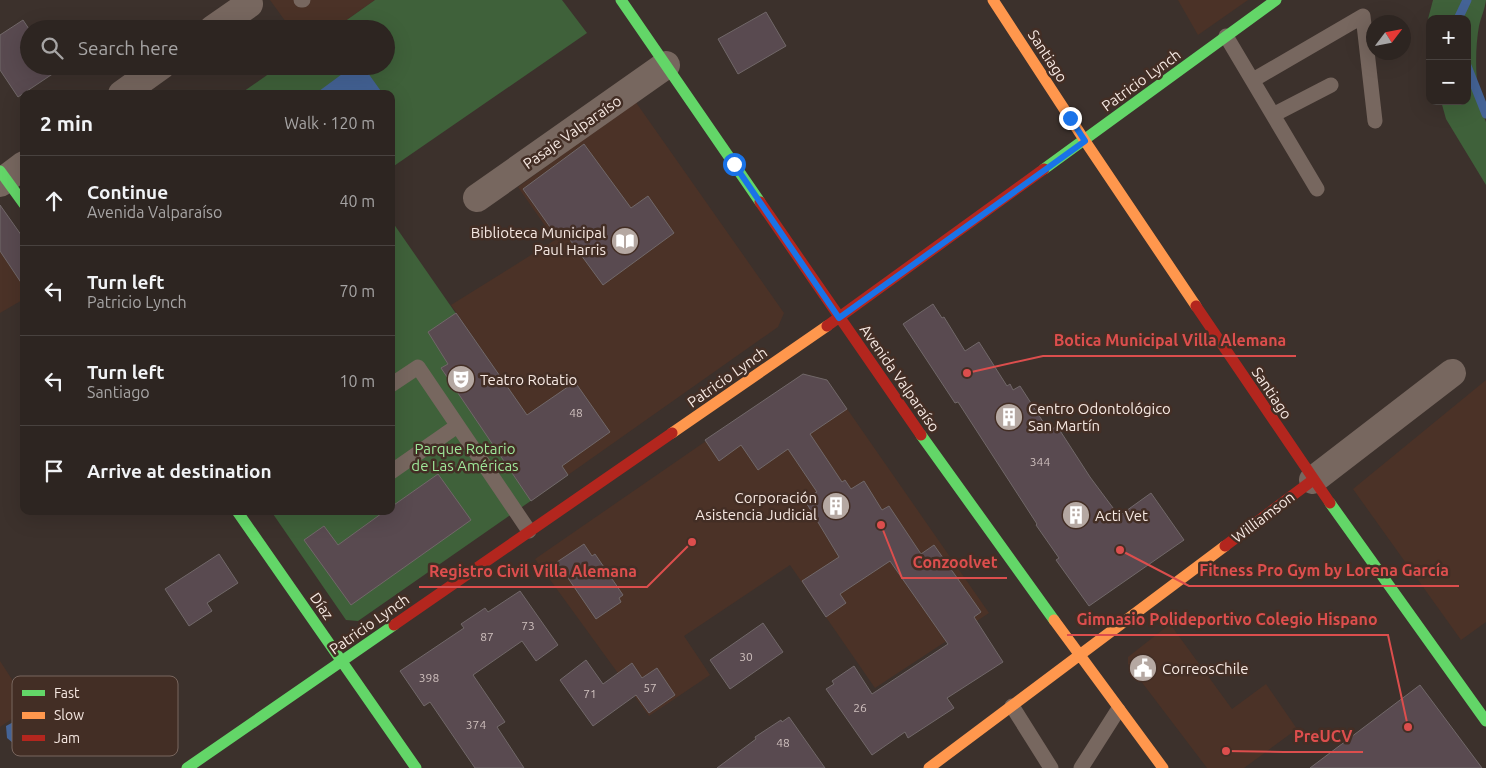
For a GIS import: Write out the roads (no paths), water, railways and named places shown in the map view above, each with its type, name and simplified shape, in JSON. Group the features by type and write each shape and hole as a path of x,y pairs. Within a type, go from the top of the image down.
{"street":[{"name":"Avenida Valparaíso","path":"621,0 839,318 1078,656 1163,768"},
{"name":"Santiago","path":"993,0 1085,141 1313,480 1486,721"},
{"name":"Patricio Lynch","path":"187,768 839,318 1085,141 1276,0"},
{"path":"226,20 251,2"},
{"name":"Pasaje Valparaíso","path":"478,198 666,65"},
{"path":"128,90 148,75"},
{"path":"7,174 20,197"},
{"name":"Williamson","path":"929,768 948,763 1012,706 1452,373"},
{"name":"Díaz","path":"240,515 416,768"}],"lane":[{"path":"1253,80 1363,16 1375,120"},
{"path":"1226,36 1317,189"},
{"path":"1273,115 1331,85"},
{"path":"395,382 418,367 530,531"},
{"path":"395,469 457,426"},
{"path":"1012,706 1051,768"},
{"path":"1081,768 1118,710"}],"water":[{"path":"341,75 369,75 380,90 320,90"},
{"path":"12,723 12,742 7,738 6,726"}],"waterway":[{"path":"1460,15 1467,0"},
{"path":"1471,76 1486,114"}],"place":[{"name":"Biblioteca Municipal Paul Harris","path":"625,241"},
{"name":"Botica Municipal Villa Alemana","path":"967,373"},
{"name":"Teatro Rotatio","path":"461,379"},
{"name":"Centro Odontológico San Martín","path":"1009,417"},
{"name":"Corporación Asistencia Judicial","path":"836,506"},
{"name":"Acti Vet","path":"1076,515"},
{"name":"Conzoolvet","path":"881,525"},
{"name":"Registro Civil Villa Alemana","path":"692,542"},
{"name":"Fitness Pro Gym by Lorena García","path":"1120,550"},
{"name":"CorreosChile","path":"1143,668"},
{"name":"Gimnasio Polideportivo Colegio Hispano","path":"1408,727"},
{"name":"PreUCV","path":"1226,751"}],"park label":[{"name":"Parque Rotario de Las Américas","path":"465,456"}]}
